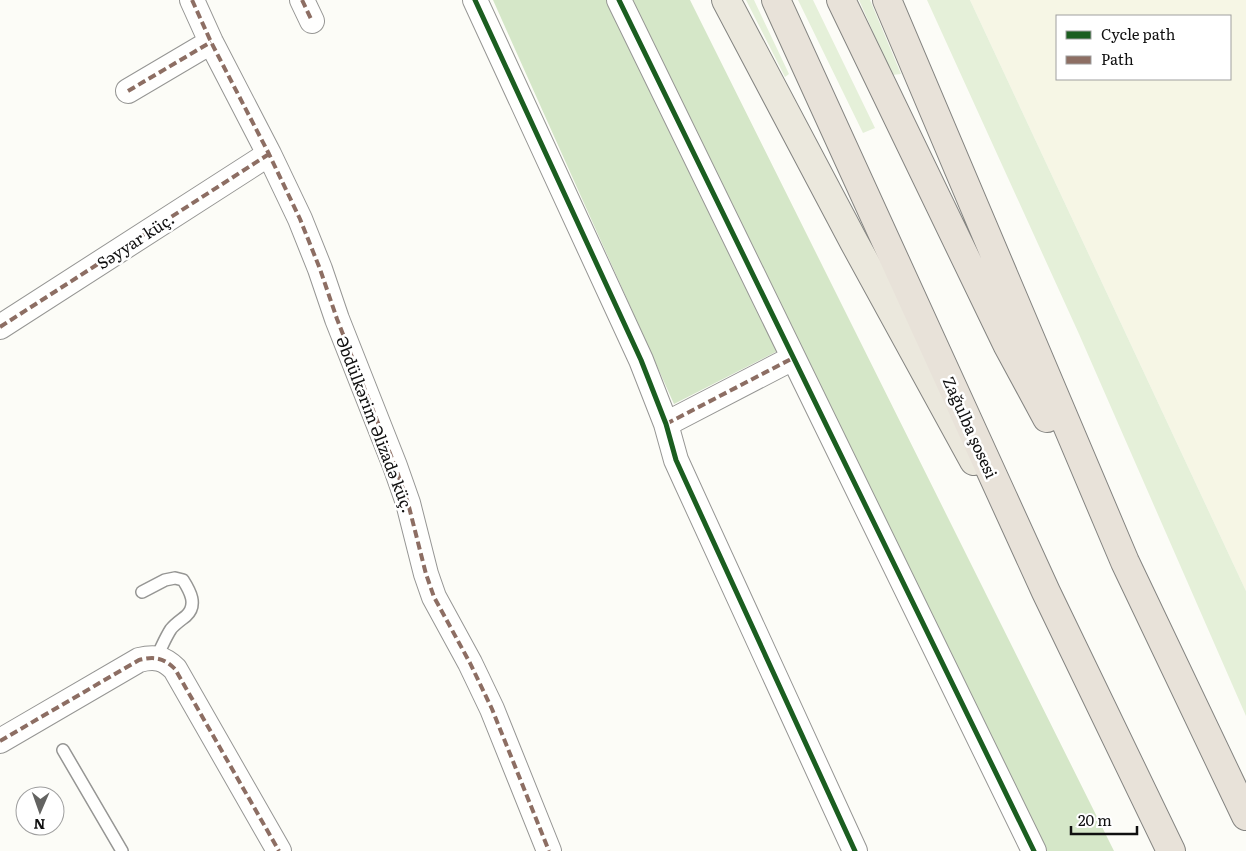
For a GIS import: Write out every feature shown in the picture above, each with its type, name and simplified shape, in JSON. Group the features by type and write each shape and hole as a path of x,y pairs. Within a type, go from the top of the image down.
{"highway":[{"name":"Zağulba şosesi","path":"776,0 1046,592 1171,851"},
{"path":"841,0 1006,344 1125,562"},
{"path":"887,0 1125,562 1246,816"}],"main road":[{"path":"726,0 854,242 1046,592"}],"street":[{"name":"Əbdülkərim Əlizadə küç.","path":"192,0 211,42 300,218 337,319 395,466 408,503 426,574 434,597 470,662 492,709 549,851"},
{"path":"474,0 641,360 666,424 676,460 856,851"},
{"path":"619,0 1034,851"},
{"path":"128,90 211,42"},
{"name":"Səyyar küç.","path":"0,327 269,154"},
{"path":"666,424 793,358"},
{"path":"0,741 140,660 156,658 168,662 175,669 279,851"}],"lane":[{"path":"142,592 165,580 175,578 184,580 193,599 188,614 169,631 156,658"},
{"path":"63,750 122,851"}],"green space":[{"path":"493,0 690,0 1114,851 1046,851 797,341 674,404"},
{"path":"746,0 754,0 789,74 785,77"},
{"path":"798,0 813,0 875,128 863,133"},
{"path":"859,0 870,0 901,74 892,75"},
{"path":"927,0 970,0 1246,591 1246,716 1079,334"},
{"path":"970,0 1246,0 1246,591"}],"marked path":[{"path":"192,0 211,42 269,154 300,219 395,466 408,503 426,574 434,597 470,663 492,709 549,851"},
{"path":"302,0 312,21"},
{"path":"128,91 211,42"},
{"path":"0,327 269,154"},
{"path":"666,424 793,358"},
{"path":"0,741 139,660 150,658 163,660 175,669 279,851"}],"cycle path":[{"path":"475,0 641,360 666,424 676,460 855,851"},
{"path":"619,0 1034,851"}]}
